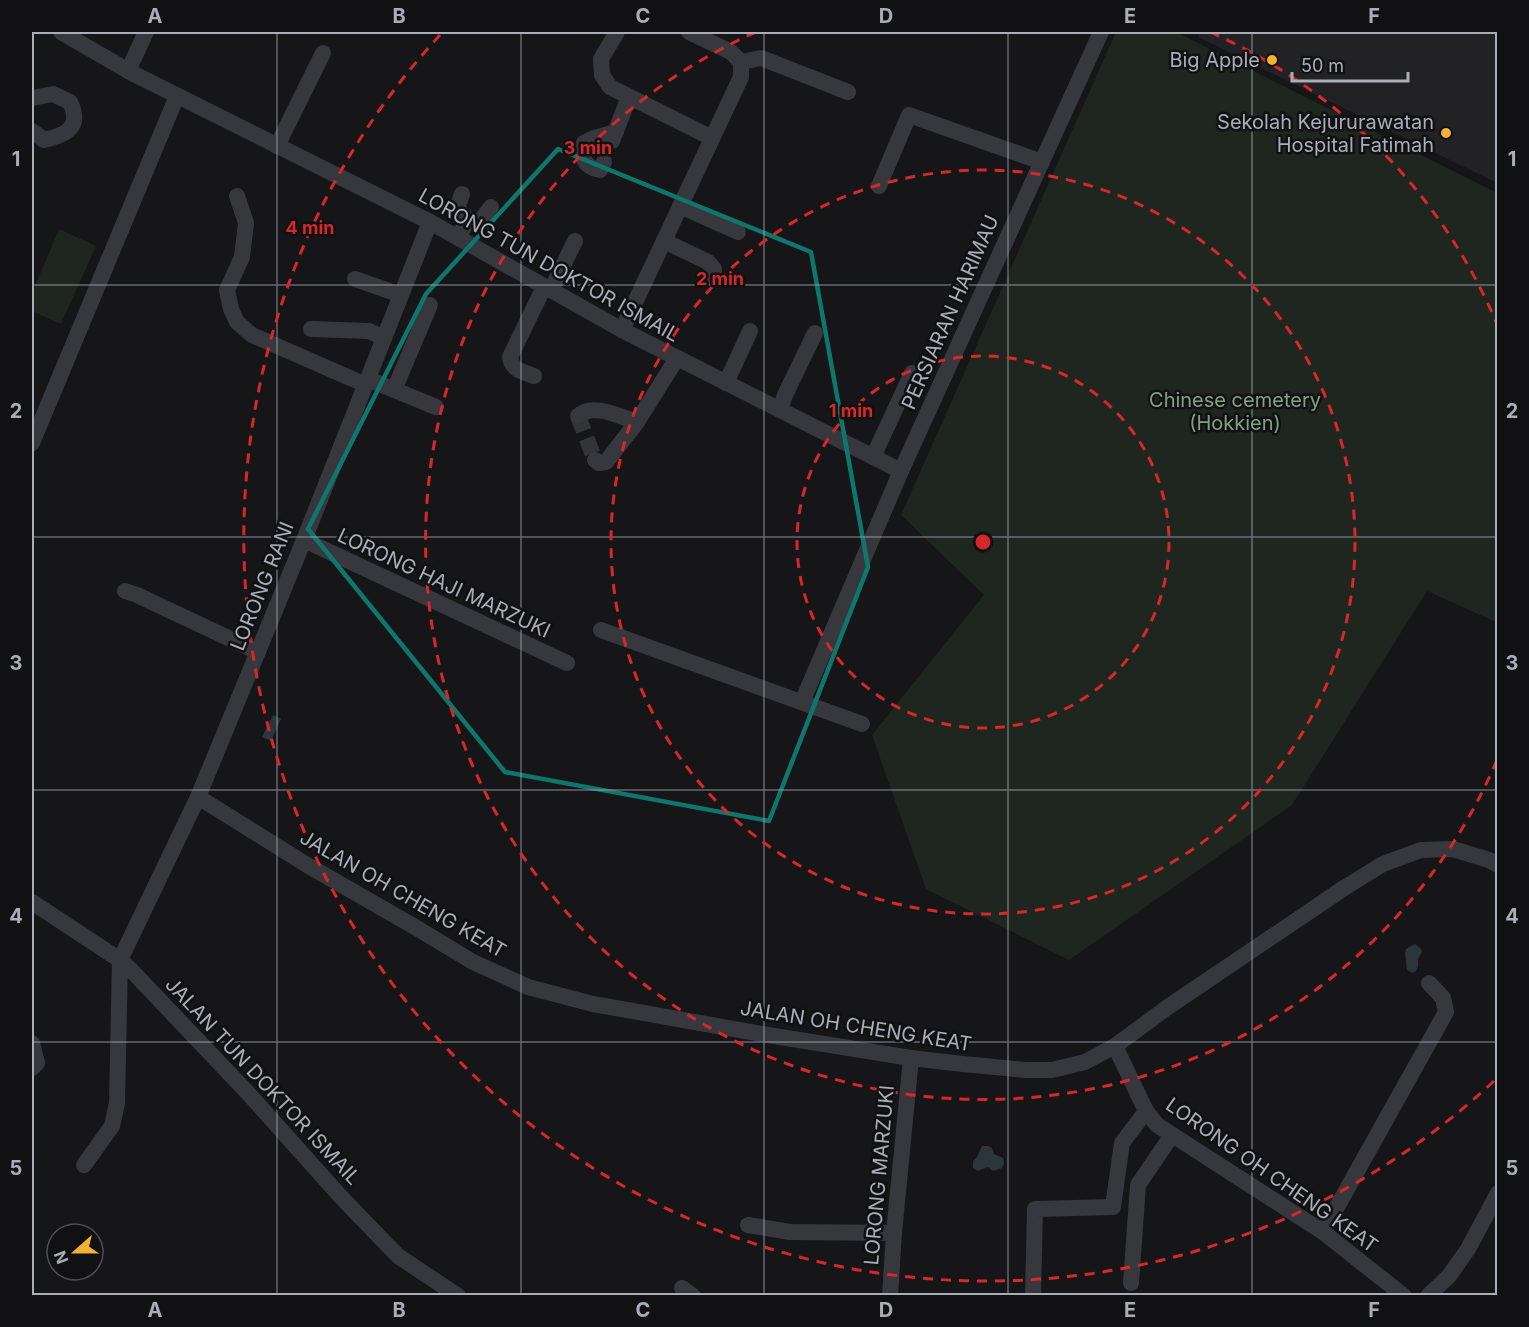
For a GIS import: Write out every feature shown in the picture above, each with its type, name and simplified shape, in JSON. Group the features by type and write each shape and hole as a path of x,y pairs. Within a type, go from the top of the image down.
{"street":[{"name":"LORONG TUN DOKTOR ISMAIL","path":"60,32 128,71 430,222 622,330 901,471"},
{"path":"128,71 146,32"},
{"path":"617,32 602,59 602,75 610,87 712,138"},
{"path":"622,330 741,77 741,62 731,52 688,32"},
{"name":"PERSIARAN HARIMAU","path":"802,702 901,471 1101,32"},
{"path":"277,146 323,53"},
{"path":"741,62 760,58 848,92"},
{"path":"32,98 53,94 70,102 75,112 72,126 61,136 44,140 32,131"},
{"path":"32,443 177,96"},
{"path":"604,162 600,170 588,165 582,155 584,143 594,138 614,137 629,97"},
{"path":"879,186 909,115 1042,162"},
{"path":"462,194 458,205 460,213 478,224 491,207"},
{"path":"237,196 246,223 242,257 227,290 231,309 237,322 252,335 367,382 436,407"},
{"path":"680,206 738,232"},
{"path":"458,238 468,219"},
{"name":"LORONG RANI","path":"120,960 198,797 304,540 430,222"},
{"path":"534,376 513,367 510,357 575,241"},
{"path":"664,241 708,262 714,269 714,278"},
{"path":"355,279 401,295"},
{"path":"394,390 430,305"},
{"path":"311,329 369,331 384,338"},
{"path":"726,383 750,331"},
{"path":"780,410 815,333"},
{"path":"595,460 598,463 606,462 637,422 677,358"},
{"path":"873,457 912,373"},
{"path":"578,416 584,411 595,409 637,422"},
{"name":"LORONG HAJI MARZUKI","path":"304,540 567,663"},
{"path":"125,591 258,652"},
{"path":"601,630 862,724"},
{"name":"JALAN OH CHENG KEAT","path":"198,797 307,865 474,962 528,987 592,1004 768,1035 911,1058 1016,1069 1052,1070 1085,1062 1115,1046 1168,1007 1383,864 1421,850 1453,849 1489,860 1497,865"},
{"name":"JALAN TUN DOKTOR ISMAIL","path":"32,902 120,960 247,1092 341,1197 398,1256 458,1296"},
{"path":"84,1166 112,1126 117,1103 120,960"},
{"path":"1323,1232 1446,1012 1443,998 1429,983"},
{"path":"32,1043 37,1063 32,1068"},
{"name":"LORONG OH CHENG KEAT","path":"1115,1046 1146,1111 1157,1125 1323,1232 1404,1296"},
{"name":"LORONG MARZUKI","path":"890,1296 911,1058"},
{"path":"1033,1296 1035,1209 1113,1207 1122,1143 1146,1111"},
{"path":"1131,1283 1138,1185 1172,1135"},
{"path":"1428,1296 1449,1276 1468,1249 1497,1192"},
{"path":"748,1225 790,1232 894,1233"}],"highlighted area":[{"path":"558,149 811,252 868,567 769,821 505,772 308,529 426,294"}],"shaded area":[{"name":"Sekolah Kejururawatan Hospital Fatimah","path":"1201,32 1497,32 1497,183 1198,37"},
{"path":"273,715 281,719 271,741 262,737"},
{"path":"1415,944 1422,952 1416,971 1412,973 1407,970 1405,954 1406,949"},
{"path":"982,1146 992,1148 994,1154 1003,1158 1002,1168 993,1171 988,1167 978,1171 973,1168 973,1161"}],"green space":[{"name":"Chinese cemetery (Hokkien)","path":"1116,32 1176,32 1497,193 1498,623 1427,591 1292,805 1069,960 926,889 872,735 984,595 901,515"},
{"path":"59,229 96,246 61,324 32,311 32,293"}],"tunnel":[{"path":"578,416 595,460"}],"place":[{"name":"Big Apple","path":"1272,60"},
{"name":"Sekolah Kejururawatan Hospital Fatimah","path":"1446,133"}]}
